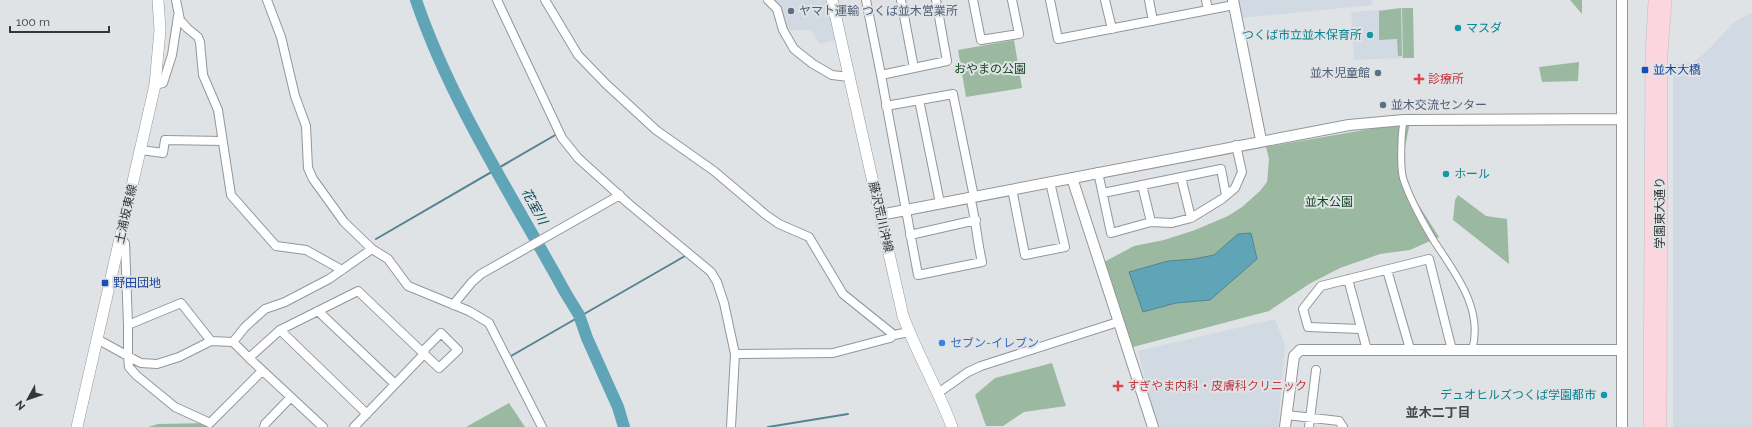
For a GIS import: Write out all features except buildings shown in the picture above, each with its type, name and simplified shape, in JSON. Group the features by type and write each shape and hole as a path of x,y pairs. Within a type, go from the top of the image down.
{"main road":[{"name":"土浦坂東線","path":"77,427 155,85 160,30 158,0"},
{"name":"藤沢荒川沖線","path":"832,0 903,316 952,427"},
{"name":"学園東大通り","path":"1650,427 1652,55 1655,0"},
{"name":"学園東大通り","path":"1660,427 1661,53 1665,0"}],"street":[{"path":"155,85 163,83 172,55 178,16 176,0"},
{"path":"267,0 281,37 295,96 306,126 308,168 313,179 344,222 372,249 388,259 408,286 469,311 489,323 542,427"},
{"path":"497,0 562,138 578,158 711,272 717,282 724,303 735,354 731,427"},
{"path":"545,0 578,55 606,84 656,130 714,171 766,215 779,224 809,237 843,294 894,335"},
{"path":"768,0 777,9 783,30 794,49 813,64 832,75 849,77"},
{"path":"866,0 910,235 918,275 982,262 977,241 976,220 953,94 886,106"},
{"path":"901,0 914,68"},
{"path":"880,75 947,61 936,0"},
{"path":"973,0 981,40 1019,34 1012,0"},
{"path":"1050,0 1058,39 1208,10 1234,3 1261,140"},
{"path":"1105,0 1112,29"},
{"path":"1149,0 1153,21"},
{"path":"1206,0 1208,10"},
{"path":"1622,0 1622,427"},
{"path":"178,16 183,25 198,37 200,42 203,75 216,103 231,195 276,246 306,250 342,270"},
{"path":"919,100 940,203"},
{"path":"880,215 1261,140 1349,125 1404,120 1622,119"},
{"path":"1404,120 1403,176 1414,205 1434,240 1460,280 1470,303 1475,325 1472,350"},
{"path":"141,150 163,154 165,140 222,141"},
{"path":"1098,172 1111,233 1151,222 1172,223 1190,218 1236,188 1242,172 1236,145"},
{"path":"1103,193 1221,169 1226,195"},
{"path":"1181,177 1190,218"},
{"path":"1072,178 1153,427"},
{"path":"1012,189 1025,254 1065,247 1050,182"},
{"path":"1142,185 1151,222"},
{"path":"453,305 472,282 481,274 524,251 620,195"},
{"path":"910,235 976,220"},
{"path":"120,239 125,243 129,367 136,375 175,407 210,423 262,370"},
{"path":"233,342 245,327 265,309 285,302 329,279 372,249"},
{"path":"1361,329 1308,327 1303,309 1321,286 1430,259 1452,350"},
{"path":"1388,270 1410,349"},
{"path":"1348,279 1367,350"},
{"path":"250,358 280,330 358,291 424,354 354,427"},
{"path":"128,325 181,303 211,341"},
{"path":"318,311 395,384"},
{"path":"938,393 968,372 981,366 1118,322"},
{"path":"280,330 367,414"},
{"path":"735,354 834,353 909,332"},
{"path":"97,339 141,363 157,364 180,357 211,341 233,342 323,427"},
{"path":"1285,427 1294,356 1304,350 1622,350"},
{"path":"1310,427 1316,370"},
{"path":"264,427 265,424 291,397"},
{"path":"1287,415 1339,421 1343,427"}],"shaded area":[{"path":"772,0 827,0 836,40 820,44 811,30 786,30"},
{"path":"1237,0 1372,0 1373,5 1241,18"},
{"path":"1402,8 1403,58 1354,60 1351,12"},
{"path":"1752,13 1752,427 1673,427 1673,64 1694,62 1694,60 1698,59 1710,48 1731,25 1739,19"},
{"path":"1275,319 1285,345 1278,427 1157,427 1138,351"}],"green space":[{"path":"1570,0 1582,0 1582,14"},
{"path":"1401,8 1402,56 1398,56 1397,39 1379,40 1379,11"},
{"path":"1402,8 1413,8 1414,58 1403,58"},
{"name":"おやまの公園","path":"1014,40 1022,88 966,97 958,50"},
{"path":"1579,62 1578,81 1542,82 1539,67"},
{"name":"並木公園","path":"1410,122 1401,167 1408,188 1439,237 1410,250 1380,254 1340,268 1309,284 1269,311 1133,347 1104,262 1134,246 1164,240 1195,230 1228,216 1242,207 1260,191 1267,182 1269,159 1266,147"},
{"path":"1458,195 1486,216 1507,219 1509,264 1453,220 1455,200"},
{"path":"1052,363 1066,406 1024,412 1003,426 986,426 975,395 995,378"},
{"path":"509,403 525,427 466,427"},
{"path":"210,423 212,427 148,427 158,424"}],"water":[{"path":"1251,233 1257,259 1210,300 1176,303 1143,312 1129,272 1168,261 1194,259 1214,255 1238,234"},
{"path":"620,407 626,427 622,427 616,408"}],"waterway":[{"name":"花室川","path":"416,0 430,38 465,113 504,185 579,315 587,338 618,407 624,427"},
{"path":"376,239 557,134"},
{"path":"511,356 685,256"},
{"path":"768,427 848,414"}],"place":[{"name":"ヤマト運輸 つくば並木営業所","path":"791,11"},
{"name":"マスダ","path":"1458,28"},
{"name":"つくば市立並木保育所","path":"1370,35"},
{"name":"並木大橋","path":"1645,70"},
{"name":"並木児童館","path":"1378,73"},
{"name":"診療所","path":"1419,79"},
{"name":"並木交流センター","path":"1383,105"},
{"name":"ホール","path":"1446,174"},
{"name":"野田団地","path":"105,283"},
{"name":"セブン-イレブン","path":"942,343"},
{"name":"すぎやま内科・皮膚科クリニック","path":"1118,386"},
{"name":"デュオヒルズつくば学園都市","path":"1604,395"}],"district":[{"name":"並木二丁目","path":"1438,412"}]}
